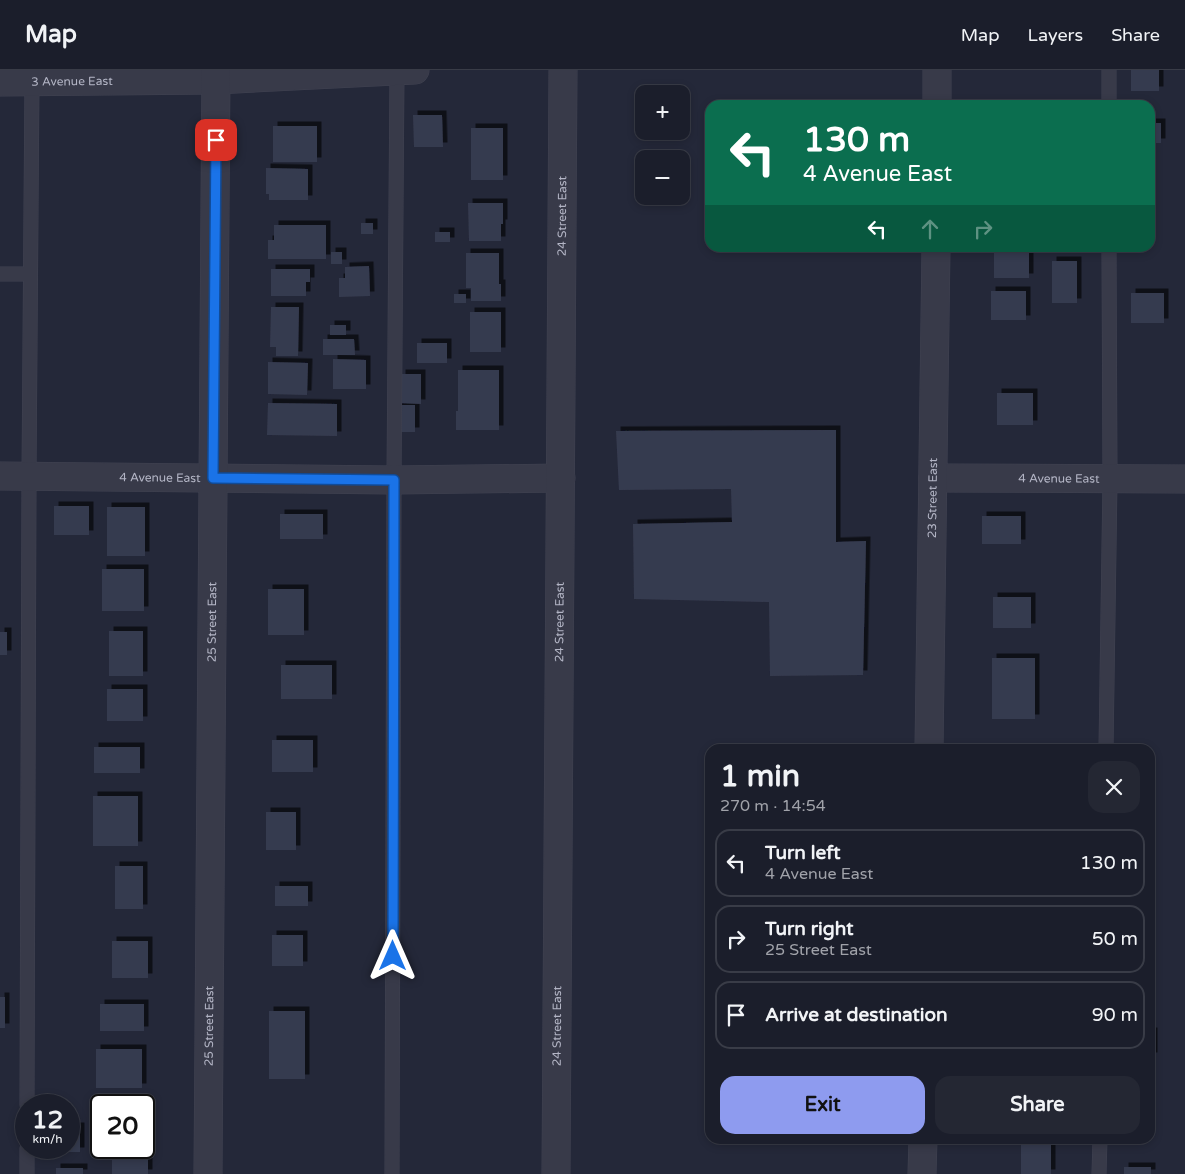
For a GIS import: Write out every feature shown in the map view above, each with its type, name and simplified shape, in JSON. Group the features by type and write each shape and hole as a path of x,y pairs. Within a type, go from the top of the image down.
{"street":[{"name":"3 Avenue East","path":"0,82 32,76 216,75 403,70"},
{"name":"24 Street East","path":"556,1174 563,70"},
{"path":"937,70 937,100"},
{"name":"25 Street East","path":"208,1174 216,75"},
{"name":"23 Street East","path":"929,744 936,252"},
{"name":"4 Avenue East","path":"0,476 394,480 560,478"},
{"name":"4 Avenue East","path":"933,478 1185,479"},
{"path":"922,1174 923,1144"}],"lane":[{"path":"392,1174 394,480 403,70"},
{"path":"1109,70 1109,100"},
{"path":"27,1094 32,76"},
{"path":"1106,744 1110,480 1110,252"},
{"path":"0,274 30,274"},
{"path":"1100,1144 1100,1174"},
{"path":"27,1159 27,1174"}],"building":[{"path":"1131,70 1159,70 1159,91 1131,91"},
{"path":"413,115 442,115 443,147 414,147"},
{"path":"1155,123 1161,123 1161,143 1155,143"},
{"path":"273,126 317,126 317,162 273,162"},
{"path":"471,128 503,128 503,180 471,180"},
{"path":"266,168 308,169 308,200 269,200 269,194 266,194"},
{"path":"468,203 503,203 501,241 469,241"},
{"path":"361,223 373,223 373,234 361,234"},
{"path":"274,225 326,225 326,259 268,259 268,240 274,240"},
{"path":"435,232 450,232 450,242 435,242"},
{"path":"331,252 342,252 342,264 331,264"},
{"path":"994,252 1029,252 1029,278 994,278"},
{"path":"466,253 499,253 501,301 471,301 471,288 466,288"},
{"path":"1052,261 1077,261 1077,303 1052,303"},
{"path":"369,266 370,296 339,297 339,278 345,278 345,267"},
{"path":"271,269 310,269 310,282 306,282 306,296 271,296"},
{"path":"991,291 1026,291 1026,320 991,320"},
{"path":"1131,293 1164,293 1164,323 1131,323"},
{"path":"454,294 466,294 466,303 454,303"},
{"path":"271,307 299,307 298,356 276,356 276,347 270,347"},
{"path":"470,312 501,312 501,352 470,352"},
{"path":"330,325 346,325 346,335 330,335"},
{"path":"323,339 354,339 355,355 323,355"},
{"path":"417,343 447,343 447,363 417,363"},
{"path":"333,359 366,360 366,389 333,389"},
{"path":"268,362 308,363 307,395 268,394"},
{"path":"458,370 499,370 499,430 456,430"},
{"path":"401,374 421,374 421,404 401,403"},
{"path":"997,393 1033,393 1033,425 997,425"},
{"path":"268,403 337,404 337,436 267,435"},
{"path":"396,405 415,405 415,432 396,432"},
{"path":"836,430 836,542 866,541 863,675 770,676 769,602 634,599 633,524 732,522 731,489 619,490 616,431"},
{"path":"54,506 89,506 89,535 54,535"},
{"path":"107,507 145,507 145,556 107,556"},
{"path":"280,514 323,514 323,539 280,539"},
{"path":"982,516 1021,516 1021,544 982,544"},
{"path":"102,569 144,569 144,611 102,611"},
{"path":"268,589 304,589 304,635 268,635"},
{"path":"993,597 1031,597 1031,628 993,628"},
{"path":"109,631 143,631 143,676 109,676"},
{"path":"0,632 7,632 7,655 0,655"},
{"path":"992,658 1035,658 1035,719 992,719"},
{"path":"281,665 332,665 332,699 281,699"},
{"path":"107,689 143,689 143,721 107,721"},
{"path":"272,740 313,740 313,772 272,772"},
{"path":"94,747 140,747 140,773 94,773"},
{"path":"93,796 138,796 138,846 93,846"},
{"path":"266,812 296,812 296,850 266,850"},
{"path":"115,866 143,866 143,909 115,909"},
{"path":"275,886 308,886 308,906 275,906"},
{"path":"272,935 303,935 303,966 272,966"},
{"path":"112,941 148,941 148,978 112,978"},
{"path":"0,997 5,997 5,1028 0,1028"},
{"path":"100,1004 144,1004 144,1031 100,1031"},
{"path":"269,1011 305,1011 305,1079 269,1079"},
{"path":"96,1049 142,1049 142,1088 96,1088"},
{"path":"1021,1144 1051,1144 1051,1174 1021,1174"},
{"path":"112,1159 148,1159 148,1174 112,1174"},
{"path":"1124,1167 1151,1167 1151,1174 1124,1174"},
{"path":"56,1168 83,1168 83,1174 56,1174"}],"route":[{"path":"216,140 213,478 394,480 393,956"}]}
